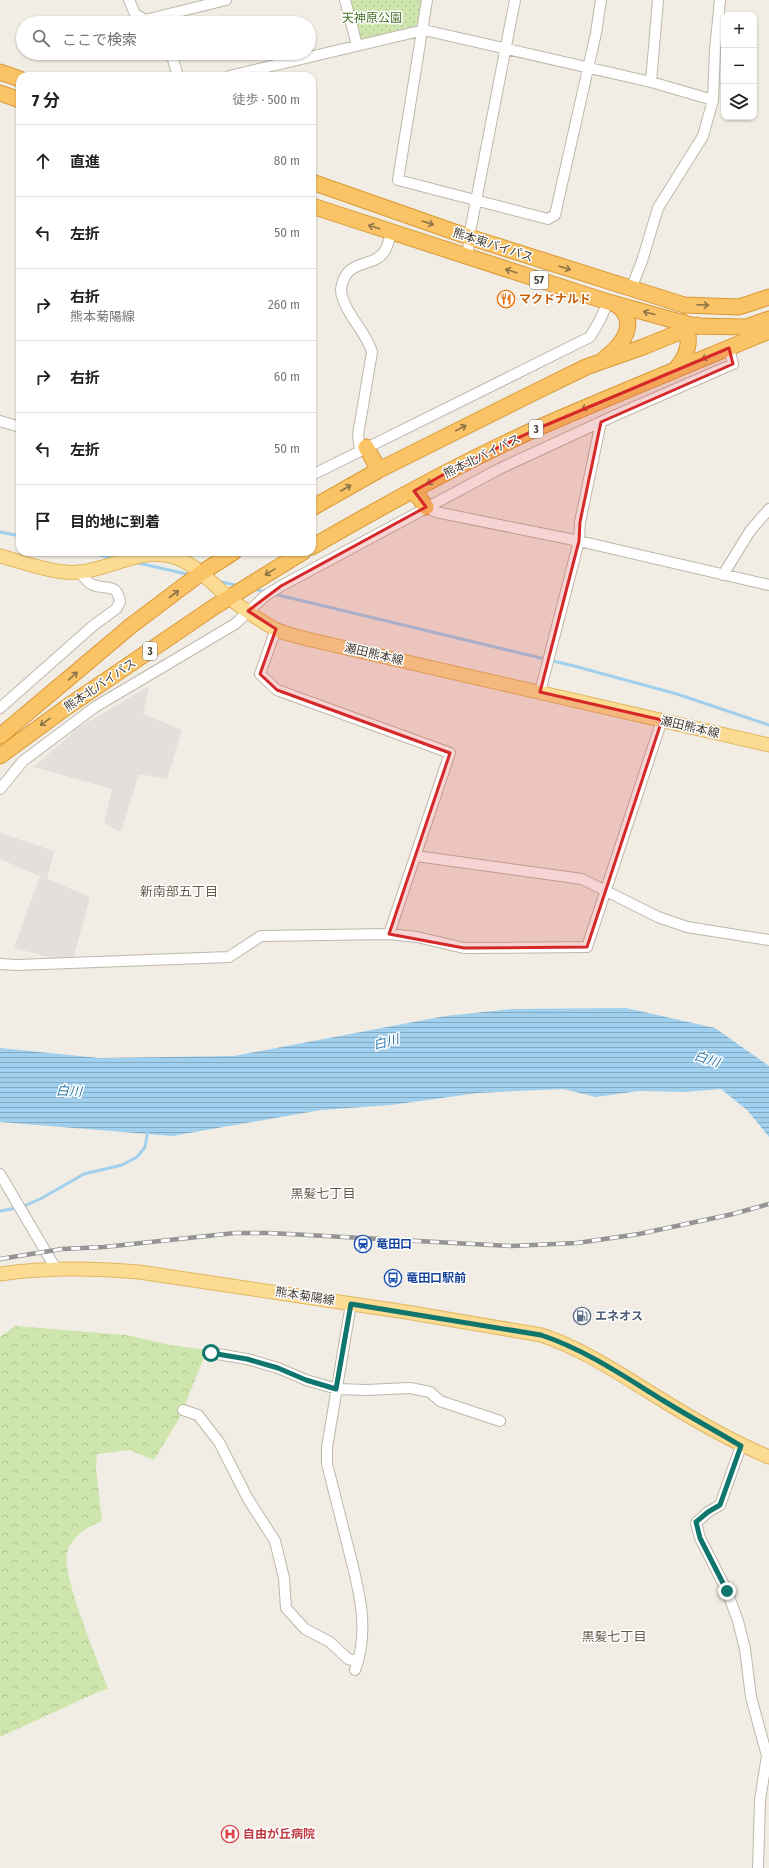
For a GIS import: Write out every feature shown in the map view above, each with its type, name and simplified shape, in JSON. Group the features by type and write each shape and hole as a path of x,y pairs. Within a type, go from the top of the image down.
{"highway":[{"path":"0,72 16,78"},
{"path":"0,93 16,99"},
{"name":"熊本東バイパス","path":"316,183 469,237 631,289 684,304 739,307 769,297"},
{"name":"熊本東バイパス","path":"316,207 612,304 688,326 746,326 769,319"},
{"path":"657,296 673,307 688,326 689,340 687,353 682,363 674,371"},
{"path":"598,363 623,342 626,332 627,317 624,310 612,304"},
{"path":"316,506 379,470 527,396 598,363 739,307"},
{"name":"熊本北バイパス","path":"316,545 377,509 414,491 456,467 539,428 769,331"},
{"path":"363,449 379,470"},
{"path":"414,491 426,507"},
{"name":"熊本北バイパス","path":"0,736 132,625 201,573 228,556"},
{"name":"熊本北バイパス","path":"0,756 64,709 229,598 297,556"}],"main road":[{"name":"瀬田熊本線","path":"0,556 66,572 80,572 144,556"},
{"name":"瀬田熊本線","path":"172,556 201,573 229,598 276,629 307,639 769,745"},
{"name":"熊本菊陽線","path":"0,1274 56,1269 104,1269 139,1272 351,1304 541,1335 562,1342 596,1359 676,1409 741,1446 769,1457"}],"street":[{"path":"129,0 135,14 138,16"},
{"path":"174,16 226,0"},
{"path":"345,0 357,45"},
{"path":"427,0 424,30 398,180 548,219 555,215 589,67 601,0"},
{"path":"468,256 469,237 516,0"},
{"path":"651,82 658,0"},
{"path":"631,289 642,261 658,208 703,136 713,100 715,50 720,0"},
{"path":"316,55 424,30 651,82 713,100"},
{"path":"173,60 177,72"},
{"path":"246,72 295,60"},
{"path":"363,449 358,435 372,352 369,341 343,300 340,290 345,276 353,267 378,257 384,252 392,232"},
{"path":"316,473 590,337 612,304"},
{"path":"0,789 23,761 94,707 236,624 265,596 281,586 499,469 733,364 729,348"},
{"path":"0,421 16,426"},
{"path":"540,692 579,541 580,522 601,422"},
{"path":"426,507 436,512 579,541 769,585"},
{"path":"723,575 750,531 769,509"},
{"path":"0,708 94,625 116,609 120,602 119,594 113,589 91,584 80,572"},
{"path":"276,629 260,674 277,690 450,753 389,934"},
{"path":"0,964 18,965 228,957 262,936 389,934 417,936 464,948 587,947 604,891 662,720"},
{"path":"416,856 582,879 658,917 686,927 769,940"},
{"path":"0,1174 56,1269"},
{"path":"183,1410 198,1415 219,1442 248,1499 276,1541 284,1578 286,1608 305,1629 330,1642 357,1666 362,1652 363,1617 359,1592 327,1464 327,1447 351,1304"},
{"path":"211,1353 247,1359 278,1368 306,1380 336,1389 366,1390 410,1388 430,1392 440,1401 500,1421"},
{"path":"741,1446 720,1505 708,1512 696,1522 700,1538 727,1591 738,1622 745,1649 751,1697 767,1756 760,1800 758,1868"}],"highlighted area":[{"path":"729,348 733,364 601,422 580,522 579,541 540,692 662,720 587,947 464,948 389,934 450,753 277,690 260,674 276,629 248,611 281,586 426,507 414,491 457,467 539,428"}],"green space":[{"name":"天神原公園","path":"349,0 422,0 419,22 415,26 362,39 359,38"},
{"path":"15,1326 126,1335 170,1345 207,1350 180,1417 154,1460 129,1450 97,1454 96,1469 102,1521 80,1533 72,1542 67,1553 67,1564 75,1599 108,1689 98,1692 0,1737 0,1337"}],"shaded area":[{"path":"149,686 143,714 182,730 167,779 139,774 121,832 104,823 112,789 34,767 78,728"},
{"path":"0,833 54,851 47,879 90,897 72,963 14,948 40,876 0,859"}],"water":[{"name":"白川","path":"626,1008 715,1028 769,1066 769,1137 748,1111 721,1089 685,1092 639,1091 596,1097 563,1089 478,1093 391,1105 321,1110 172,1136 0,1122 0,1048 99,1058 234,1056 445,1016 512,1009"}],"waterway":[{"path":"0,532 16,535"},
{"path":"104,556 114,558"},
{"path":"134,562 191,575"},
{"path":"218,581 239,586"},
{"path":"253,589 267,592"},
{"path":"274,594 574,666 677,694 769,725"},
{"path":"0,1211 22,1207 42,1198 84,1174 122,1165 137,1157 145,1147 148,1130"}],"railway":[{"path":"0,1259 62,1249 104,1247 235,1233 270,1233 511,1246 577,1243 639,1234 733,1214 769,1204"}],"place":[{"name":"マクドナルド","path":"506,299"},
{"name":"竜田口","path":"363,1244"},
{"name":"竜田口駅前","path":"393,1278"},
{"name":"エネオス","path":"582,1316"},
{"name":"自由が丘病院","path":"230,1834"}],"district":[{"name":"新南部五丁目","path":"179,891"},
{"name":"黒髪七丁目","path":"323,1193"},
{"name":"黒髪七丁目","path":"614,1636"}],"route":[{"path":"211,1353 247,1359 278,1368 306,1380 336,1389 351,1304 541,1335 562,1342 596,1359 676,1409 741,1446 720,1505 708,1512 696,1522 700,1538 727,1591"}]}
